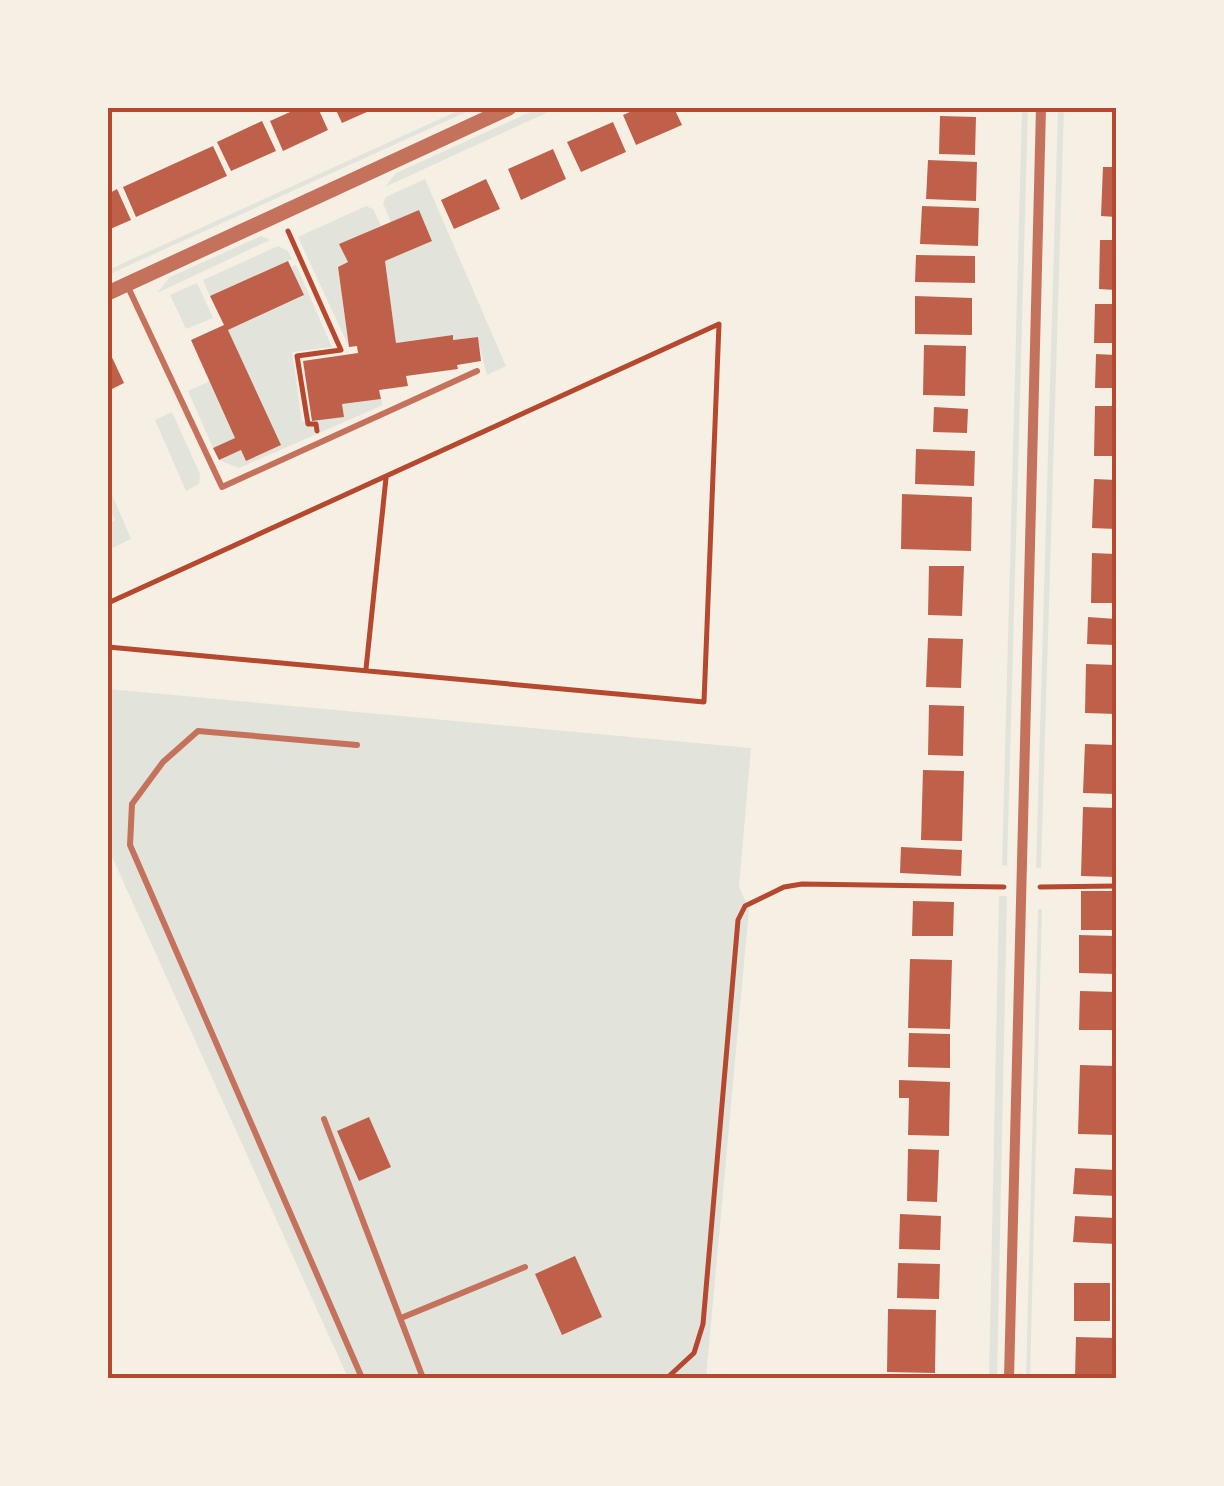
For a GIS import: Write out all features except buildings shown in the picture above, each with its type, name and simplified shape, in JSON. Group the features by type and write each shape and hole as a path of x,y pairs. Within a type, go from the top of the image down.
{"street":[{"path":"108,292 509,108"},
{"path":"1009,1378 1042,108"}],"lane":[{"path":"126,284 222,488 477,371"},
{"path":"356,745 198,731 163,762 132,804 130,845 362,1378"},
{"path":"324,1120 423,1378"},
{"path":"401,1318 524,1266"}],"path":[{"path":"280,212 340,350 297,356 308,424 316,424 319,444"},
{"path":"108,603 719,324 704,702 108,647"},
{"path":"366,669 386,478"},
{"path":"667,1378 694,1353 703,1324 738,920 744,906 784,887 802,884 1116,886"}],"shaded area":[{"path":"464,108 475,108 108,275 108,270"},
{"path":"539,108 557,108 385,187 396,173"},
{"path":"1022,108 1028,108 1007,866 1002,865"},
{"path":"1058,108 1064,108 1041,868 1036,868"},
{"path":"425,179 506,366 487,375 477,337 453,340 452,335 396,343 385,261 432,240 419,210 391,222 383,203 386,197"},
{"path":"366,206 373,209 381,226 340,244 348,262 338,268 349,347 298,237"},
{"path":"261,236 270,240 157,293 170,277"},
{"path":"278,246 288,251 292,259 210,296 203,280"},
{"path":"296,265 332,347 292,352 302,422 343,417 342,404 381,399 383,405 239,468 219,460 241,450 280,445 228,330 303,296 291,267"},
{"path":"197,283 213,318 186,329 170,295"},
{"path":"210,381 235,438 213,448 188,391"},
{"path":"172,412 200,474 199,484 186,491 155,420"},
{"path":"108,485 131,539 108,550 108,524 115,520 108,504"},
{"path":"108,689 751,748 739,887 749,909 706,1378 348,1378 108,848"},
{"path":"999,896 1007,896 997,1378 989,1378"},
{"path":"1038,909 1042,909 1030,1378 1026,1378"}]}
